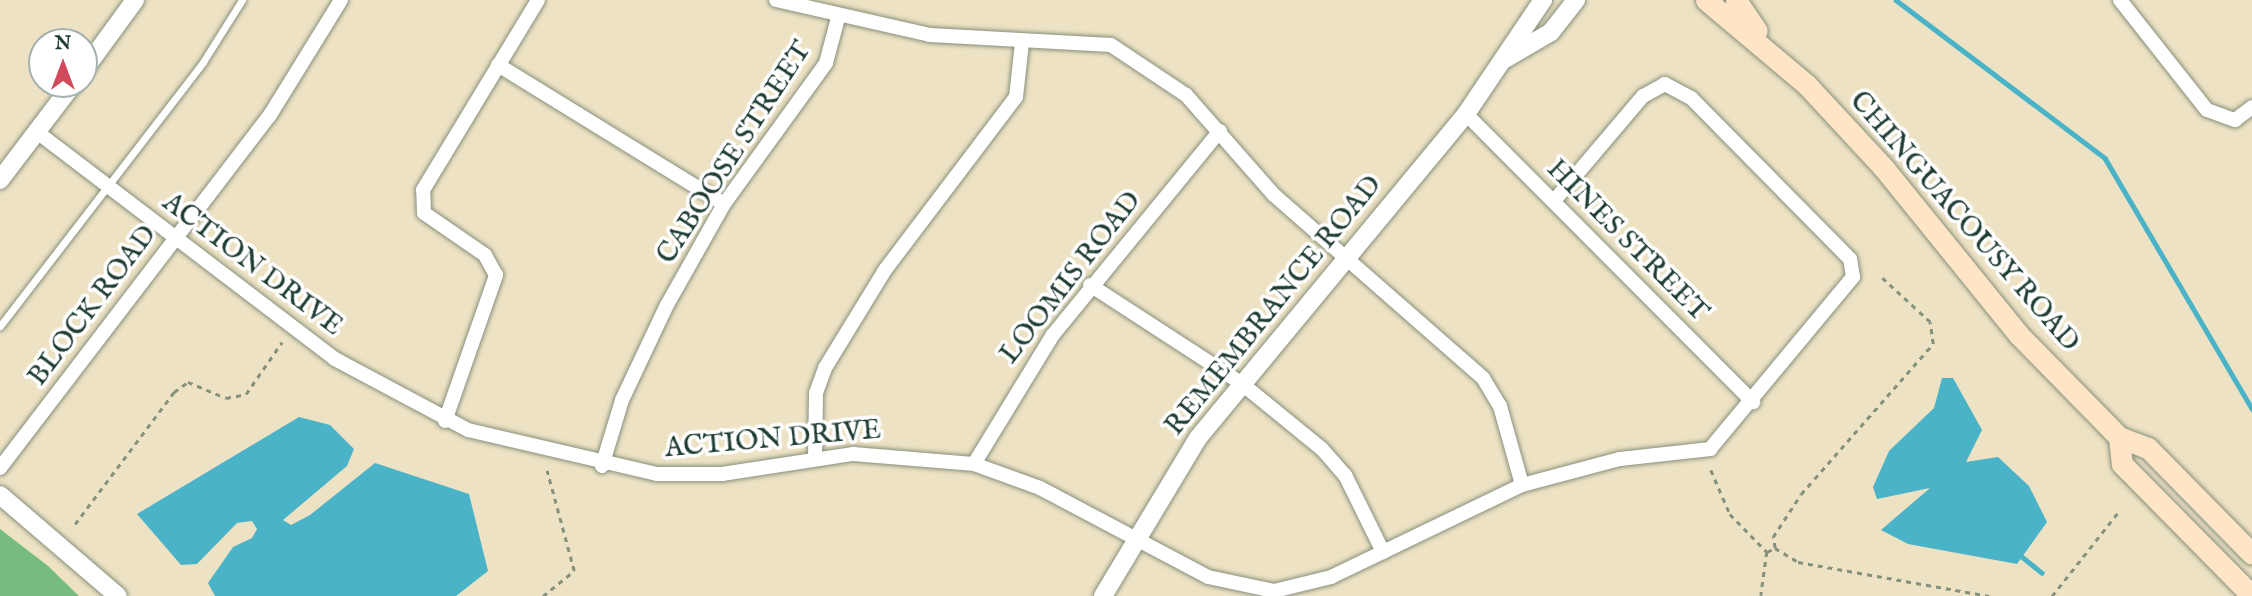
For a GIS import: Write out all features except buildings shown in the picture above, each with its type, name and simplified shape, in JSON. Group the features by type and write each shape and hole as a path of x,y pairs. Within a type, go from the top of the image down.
{"main road":[{"name":"CHINGUACOUSY ROAD","path":"1706,0 1766,45 1884,167 2019,335 2119,437 2148,448 2252,554"},
{"name":"CHINGUACOUSY ROAD","path":"1736,0 1766,45"},
{"name":"CHINGUACOUSY ROAD","path":"2119,437 2122,464 2252,596"}],"street":[{"path":"98,51 135,0"},
{"name":"BLOCK ROAD","path":"0,468 270,115 341,0"},
{"path":"445,421 496,275 485,255 432,222 421,201 538,0"},
{"path":"776,0 838,18 1023,43 1111,45 1186,95 1274,195 1347,255 1483,378 1500,406 1522,485"},
{"name":"REMEMBRANCE ROAD","path":"1103,596 1134,538 1241,383 1466,114 1543,0"},
{"name":"REMEMBRANCE ROAD","path":"1502,61 1551,32 1576,0"},
{"path":"2122,1 2207,110 2235,120 2252,107"},
{"name":"CABOOSE STREET","path":"602,466 643,353 724,204 826,63 838,18"},
{"path":"815,459 816,393 825,368 916,226 1016,97 1023,43"},
{"path":"498,65 724,204"},
{"name":"ACTION DRIVE","path":"37,132 335,359 445,421 602,466 693,475 815,459 890,453 974,464 1040,488 1208,577 1264,591 1312,584 1522,485 1594,464 1710,449 1844,295 1853,268 1691,98 1678,88 1654,87 1554,201"},
{"path":"0,180 62,98"},
{"name":"HINES STREET","path":"1466,114 1753,402"},
{"name":"LOOMIS ROAD","path":"974,464 1030,366 1090,285 1220,131"},
{"path":"1090,285 1241,383 1334,462 1383,552"},
{"path":"0,495 118,596"}],"lane":[{"path":"0,326 107,186 242,0"}],"path":[{"path":"1882,278 1930,322 1933,344 1801,494 1773,537 1775,548 1798,562 1989,596"},
{"path":"75,524 174,392 188,382 226,398 246,394 282,342"},
{"path":"1711,470 1730,514 1767,552"},
{"path":"543,596 574,571 547,471"},
{"path":"2052,596 2120,510"},
{"path":"1767,552 1775,548"},
{"path":"1761,596 1767,552"}],"green space":[{"path":"0,529 48,566 79,596 0,596"}],"water":[{"path":"1942,378 1953,378 1982,430 1966,462 1998,457 2029,486 2047,522 2017,564 1908,544 1881,530 1930,488 1877,499 1873,487 1889,451 1934,408"},
{"path":"299,417 330,425 354,449 347,466 283,520 291,525 310,515 375,463 469,494 488,571 456,596 215,596 208,583 233,547 252,538 257,529 252,521 237,523 197,564 181,565 137,514"}],"waterway":[{"path":"1896,0 2105,158 2252,409"},
{"path":"2020,555 2042,573"}]}
